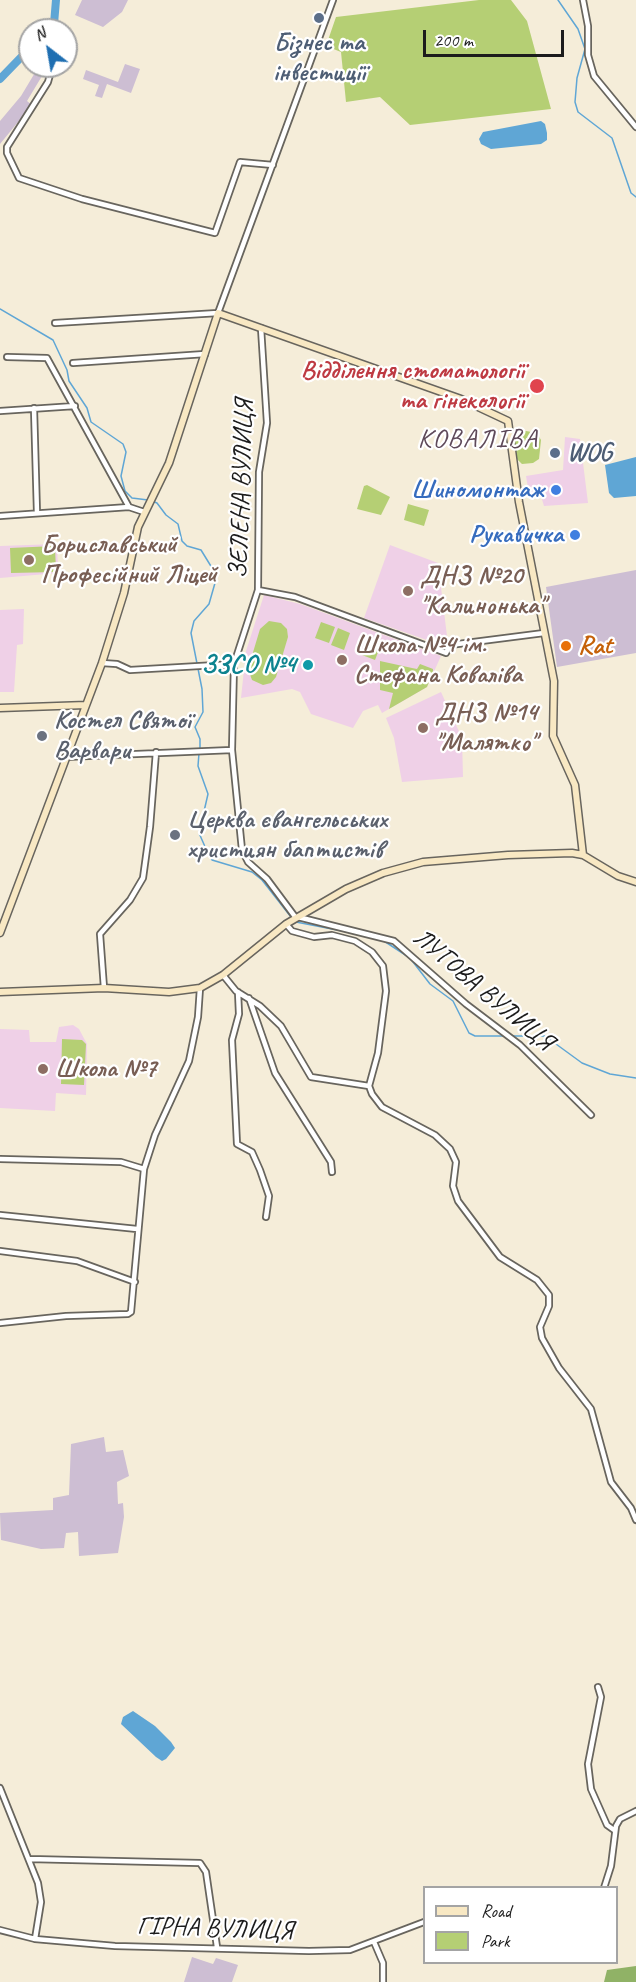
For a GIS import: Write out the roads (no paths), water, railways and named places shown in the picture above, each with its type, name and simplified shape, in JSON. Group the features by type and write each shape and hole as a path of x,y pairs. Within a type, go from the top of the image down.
{"street":[{"path":"0,933 102,663 124,593 144,512 169,463 218,313 333,0"},
{"path":"583,0 588,26 588,55 594,76 636,127"},
{"path":"49,78 7,147 7,153 19,178 82,199 215,233 238,164 242,161 273,165"},
{"path":"55,323 218,313 261,326 488,410 508,421 519,502 554,681 553,736 575,785 583,855"},
{"name":"ЗЕЛЕНА ВУЛИЦЯ","path":"261,326 267,423 259,472 258,590 234,664 232,750 242,850 248,862 267,879 293,920"},
{"path":"73,363 205,354"},
{"path":"7,357 47,358 129,507"},
{"path":"0,411 75,406"},
{"path":"34,408 37,513"},
{"path":"0,516 129,507 144,512"},
{"path":"258,590 295,597 446,653 450,645 544,633"},
{"path":"102,663 117,664 130,670 234,664"},
{"path":"0,708 86,705"},
{"path":"65,757 232,750"},
{"path":"104,988 100,934 134,894 142,878 150,827 156,752"},
{"path":"0,992 104,988 169,992 200,988 222,975 293,920 360,882 411,865 441,860 539,853 583,855 618,876 636,882"},
{"name":"ЛУГОВА ВУЛИЦЯ","path":"369,1086 378,1053 386,991 383,966 372,952 355,941 332,935 314,937 292,931 293,920 394,940 466,1004 498,1026 499,1031 546,1069 591,1115"},
{"path":"222,975 238,992 249,998 281,1026 311,1077 326,1077 369,1086 382,1107 435,1135 450,1149 456,1162 453,1186 458,1202 500,1257 537,1280 549,1295 549,1306 540,1327 542,1338 559,1368 591,1409 611,1482 631,1508 636,1520"},
{"path":"0,1323 131,1312 144,1169 155,1135 189,1061 198,1017 200,988"},
{"path":"238,992 239,1014 232,1040 237,1144 252,1152 260,1170 269,1197 266,1217"},
{"path":"249,998 275,1073 331,1162 332,1172"},
{"path":"0,1159 121,1162 144,1169"},
{"path":"0,1215 137,1229"},
{"path":"0,1251 77,1261 135,1282"},
{"path":"598,1687 601,1697 588,1764 591,1789 607,1825 614,1830"},
{"path":"0,1788 29,1859 42,1902 35,1939"},
{"path":"604,1886 611,1866 614,1830 621,1819 636,1811"},
{"path":"29,1859 200,1863 206,1872 217,1947"},
{"name":"ГІРНА ВУЛИЦЯ","path":"0,1930 35,1939 115,1946 340,1950 374,1942 423,1922"},
{"path":"374,1942 383,1963 382,1982"}],"water":[{"path":"541,121 545,124 547,140 541,144 491,149 481,144 479,139 483,132"},
{"path":"636,457 636,496 614,498 609,493 605,465"},
{"path":"133,1711 155,1726 171,1742 175,1748 166,1759 162,1761 156,1757 121,1724 123,1717"}],"waterway":[{"path":"54,18 56,0"},
{"path":"558,0 578,29 585,49 577,78 575,102 578,112 612,138 631,193 636,197"},
{"path":"0,79 18,60"},
{"path":"0,309 53,340 67,370 69,381 87,408 91,422 123,444 126,452 121,476 125,491 132,498 148,500"},
{"path":"152,501 157,503 166,515 178,524 182,541 187,546 201,550 217,576 209,604 194,621 191,633 202,689 203,712 195,727 200,739 200,748"},
{"path":"199,753 198,766 208,794 199,833 212,860 252,872 262,880 291,917"},
{"path":"296,922 353,933"},
{"path":"384,941 410,958 430,984 453,1001 469,1033 475,1036 506,1036"},
{"path":"510,1036 545,1036 582,1063 610,1074 636,1078"}],"place":[{"name":"Бізнес та інвестиції","path":"319,18"},
{"name":"Відділення стоматології та гінекології","path":"537,386"},
{"name":"WOG","path":"555,453"},
{"name":"Шиномонтаж","path":"556,490"},
{"name":"Рукавичка","path":"575,535"},
{"name":"Бориславський Професійний Ліцей","path":"29,560"},
{"name":"ДНЗ №20 \"Калинонька\"","path":"408,591"},
{"name":"Rat","path":"566,646"},
{"name":"Школа №4 ім. Стефана Коваліва","path":"342,660"},
{"name":"ЗЗСО №4","path":"308,665"},
{"name":"ДНЗ №14 \"Малятко\"","path":"423,728"},
{"name":"Костел Святої Варвари","path":"42,736"},
{"name":"Церква євангельських християн баптистів","path":"175,835"},
{"name":"Школа №7","path":"43,1069"}],"district":[{"name":"КОВАЛІВА","path":"478,440"}]}
